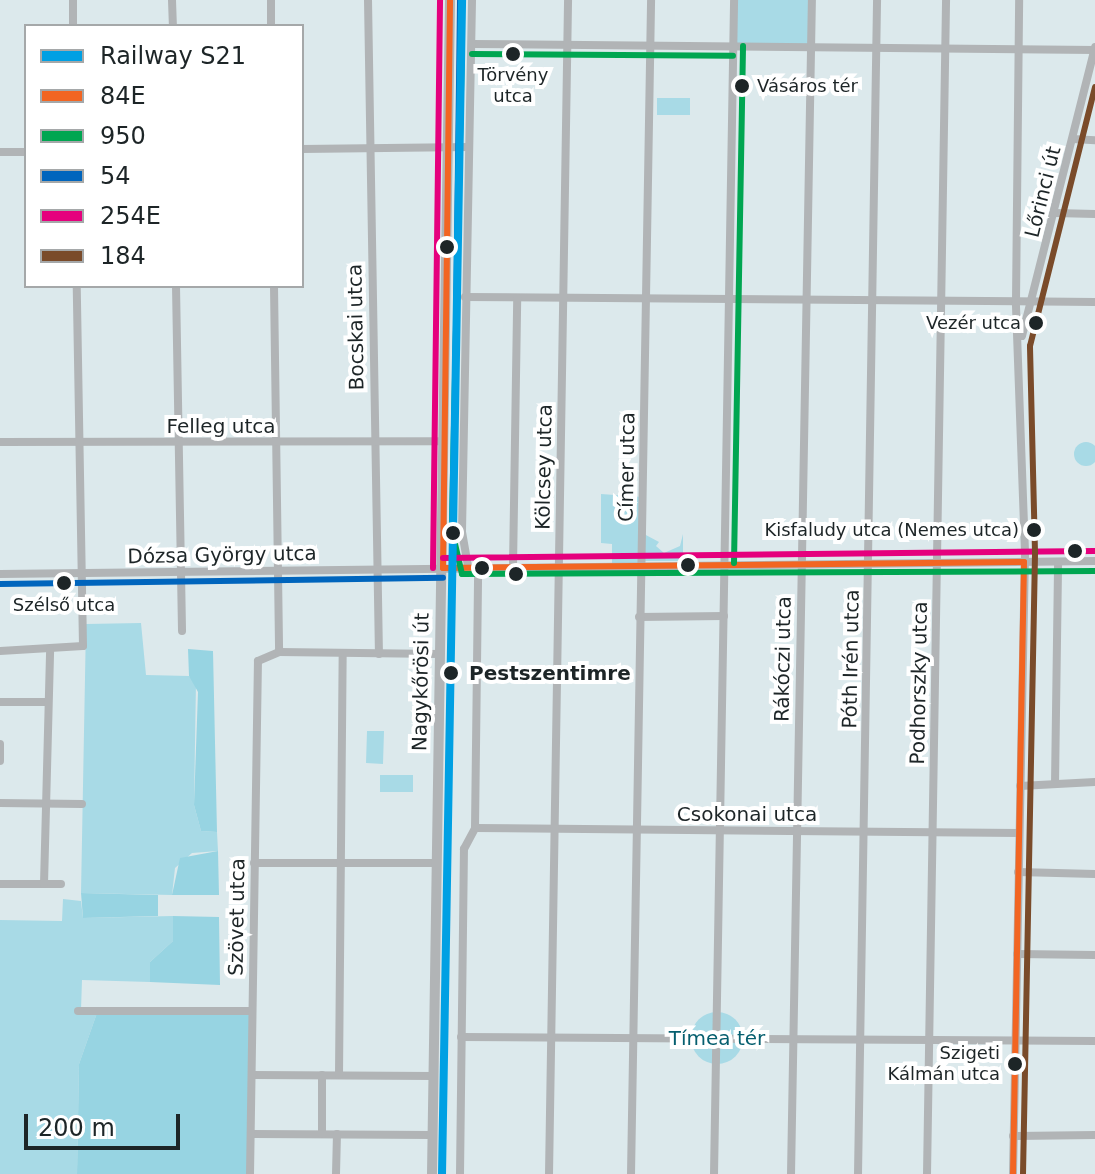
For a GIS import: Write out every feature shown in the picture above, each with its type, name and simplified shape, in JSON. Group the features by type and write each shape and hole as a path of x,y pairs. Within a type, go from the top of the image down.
{"main road":[{"name":"Nagykőrösi út","path":"432,1174 450,0"}],"street":[{"path":"73,0 73,24"},
{"path":"172,0 173,24"},
{"path":"271,0 271,24"},
{"name":"Bocskai utca","path":"368,0 373,441 379,654"},
{"path":"460,1174 464,849 475,828 473,567 462,541 472,0"},
{"name":"Kölcsey utca","path":"549,1174 568,0"},
{"name":"Címer utca","path":"631,1174 651,0"},
{"path":"714,1174 734,0"},
{"name":"Rákóczi utca","path":"791,1174 812,0"},
{"name":"Póth Irén utca","path":"858,1174 877,0"},
{"name":"Podhorszky utca","path":"927,1174 946,0"},
{"path":"1013,1174 1024,562 1020,345 1016,301 1019,0"},
{"path":"472,44 1095,49"},
{"name":"Lőrinci út","path":"1020,345 1095,49"},
{"path":"1073,139 1095,140"},
{"path":"304,149 469,147"},
{"path":"0,152 24,152"},
{"path":"1055,213 1095,214"},
{"path":"0,651 83,646 77,288"},
{"path":"176,288 182,631"},
{"path":"274,288 279,652 439,654"},
{"path":"465,297 645,296 1095,302"},
{"path":"513,567 517,298"},
{"name":"Felleg utca","path":"0,442 441,441"},
{"name":"Dózsa György utca","path":"0,574 724,563 1095,561"},
{"path":"1055,784 1058,562"},
{"path":"639,617 724,616"},
{"path":"44,884 46,702 50,650"},
{"name":"Szövet utca","path":"250,1174 258,661 279,652"},
{"path":"339,1075 343,654"},
{"path":"0,702 46,702"},
{"path":"0,744 0,761"},
{"path":"1020,786 1095,782"},
{"path":"0,803 82,804"},
{"name":"Csokonai utca","path":"475,828 1019,833"},
{"path":"254,863 435,863"},
{"path":"1018,872 1095,874"},
{"path":"0,884 61,884"},
{"path":"1017,954 1095,955"},
{"path":"78,1011 251,1011"},
{"path":"461,1037 1095,1041"},
{"path":"253,1075 434,1076"},
{"path":"322,1075 322,1134"},
{"path":"252,1134 432,1135"},
{"path":"336,1174 337,1134"},
{"path":"1013,1136 1095,1135"}],"green space":[{"name":"Vásáros tér","path":"734,0 812,0 810,46 733,46"},
{"path":"657,98 690,98 690,115 657,115"},
{"path":"1081,443 1094,446 1096,460 1091,465 1081,465 1075,459 1075,449"},
{"path":"601,494 643,497 641,564 612,566 612,544 601,543"},
{"path":"644,534 659,542 656,546 664,553 680,546 683,534 683,561 644,561"},
{"path":"141,623 146,675 189,676 196,682 194,805 201,831 217,832 218,851 192,853 175,868 172,895 81,893 86,624"},
{"path":"367,731 384,731 383,764 366,763"},
{"path":"380,775 413,775 413,792 380,792"},
{"path":"63,899 81,901 83,918 173,916 173,941 150,962 150,982 82,980 81,1010 98,1010 79,1064 77,1174 0,1174 0,920 62,921"},
{"name":"Tímea tér","path":"717,1012 735,1020 743,1038 735,1056 717,1064 699,1056 691,1038 699,1020"}],"shaded area":[{"path":"188,649 213,651 217,832 201,831 194,805 198,692 189,676"},
{"path":"218,851 219,895 172,895 180,858"},
{"path":"81,893 158,895 158,916 83,918"},
{"path":"173,916 219,917 220,985 150,982 150,962 173,941"},
{"path":"98,1010 255,1013 253,1174 77,1174 79,1064"}],"rail line":[{"name":"S21","path":"442,1174 462,0"}],"transit line":[{"name":"254E","path":"433,568 440,0"},
{"name":"84E","path":"443,568 450,0"},
{"name":"54","path":"453,568 460,0"},
{"name":"950","path":"462,44 452,531 462,574 1095,571"},
{"name":"950","path":"734,563 743,46"},
{"name":"950","path":"472,54 733,56"},
{"name":"184","path":"1023,1174 1035,552 1030,346 1095,87"},
{"name":"254E","path":"443,558 1095,551"},
{"name":"84E","path":"443,568 1024,562"},
{"name":"84E","path":"1013,1174 1024,562"},
{"name":"54","path":"0,584 443,578"}],"place":[{"name":"Törvény utca","path":"513,54"},
{"name":"Vásáros tér","path":"742,86"},
{"name":"Vezér utca","path":"1036,323"},
{"name":"Kisfaludy utca (Nemes utca)","path":"1034,530"},
{"name":"Szélső utca","path":"64,583"},
{"name":"Pestszentimre","path":"451,673"},
{"name":"Szigeti Kálmán utca","path":"1015,1064"}]}
